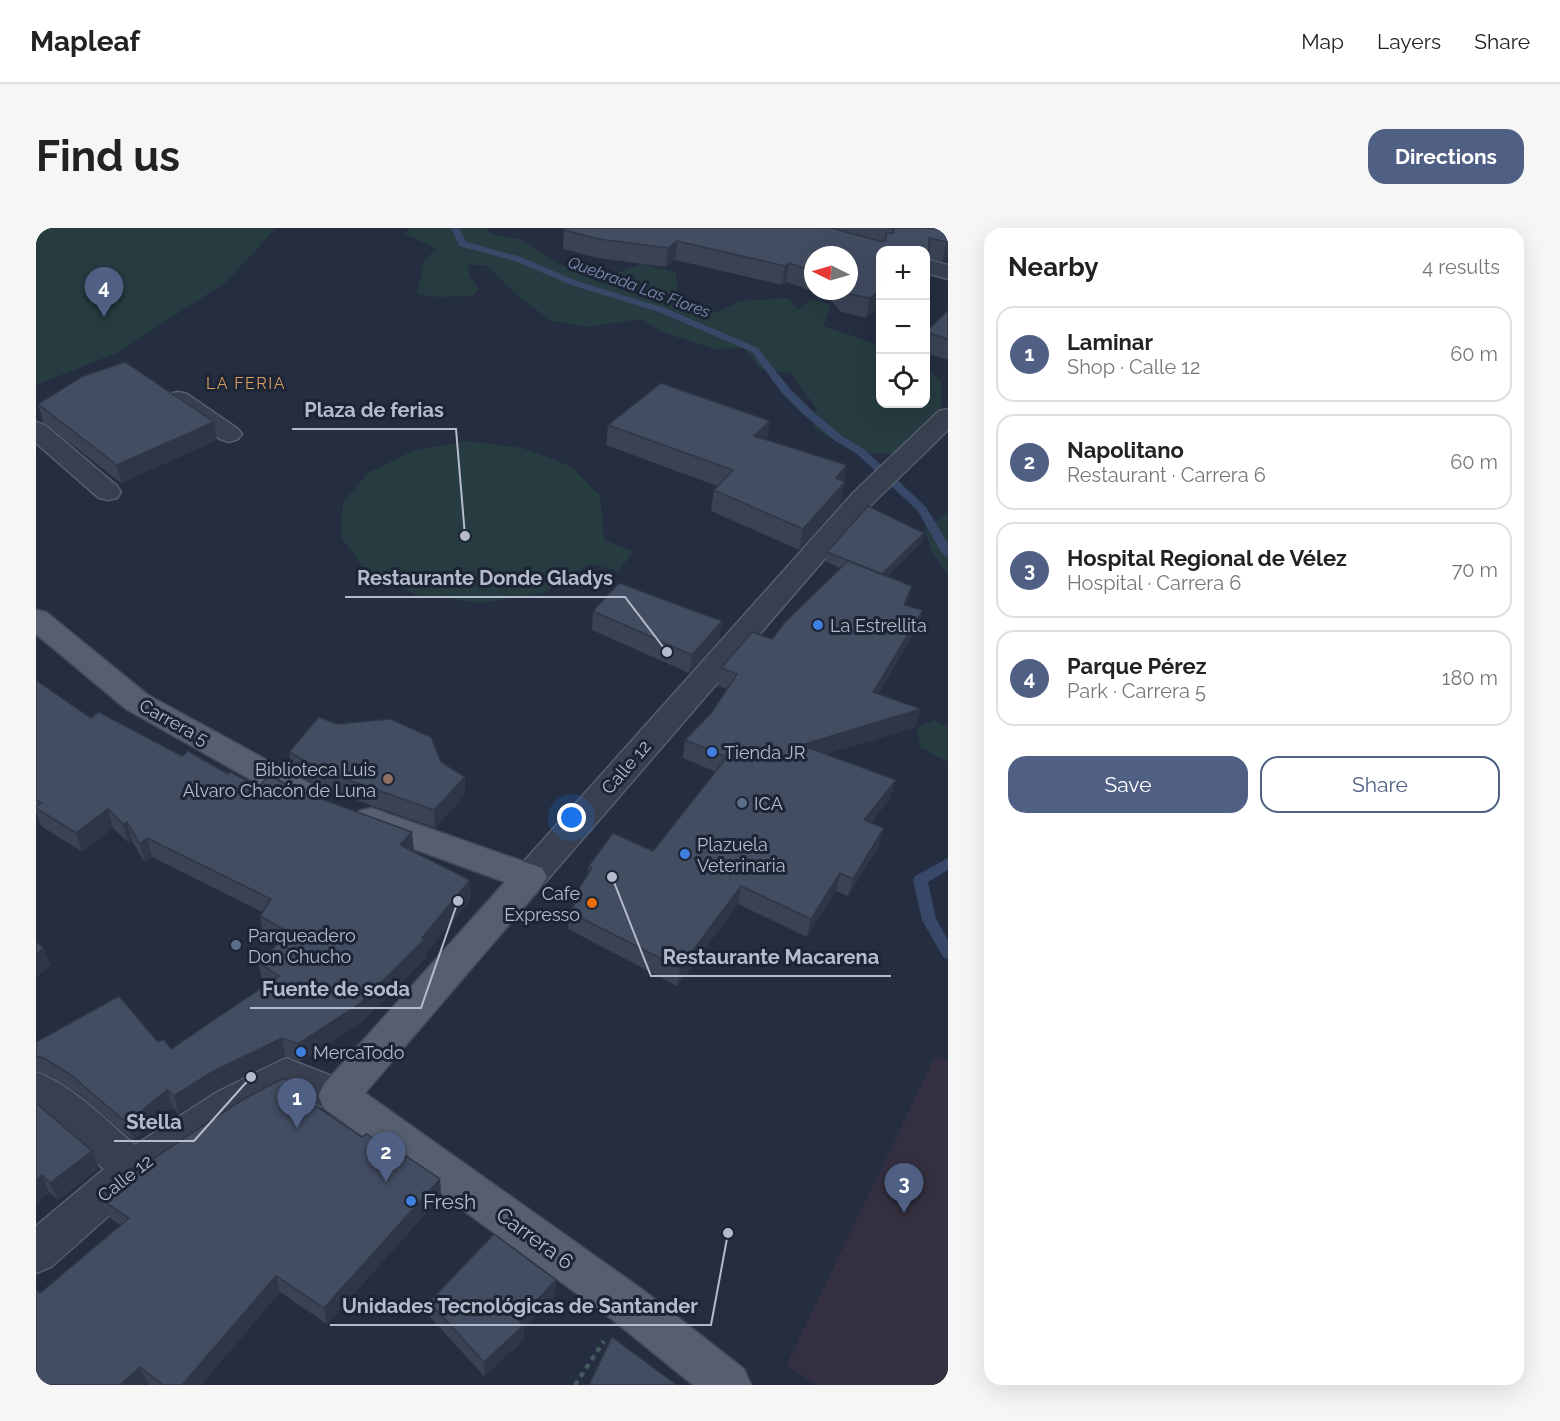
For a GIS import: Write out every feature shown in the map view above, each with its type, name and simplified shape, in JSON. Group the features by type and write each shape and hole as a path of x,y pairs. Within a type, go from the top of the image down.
{"main road":[{"name":"Carrera 5","path":"36,619 137,702 312,799 530,877"},
{"name":"Calle 12","path":"338,1096 530,877"},
{"name":"Carrera 6","path":"338,1096 628,1305 728,1385"}],"street":[{"path":"162,388 229,434"},
{"path":"39,417 108,492"},
{"name":"Calle 12","path":"530,877 863,498 942,422"},
{"name":"Calle 12","path":"36,1253 133,1169 231,1104 286,1075 338,1096"},
{"path":"36,1089 75,1118 133,1169"}],"path":[{"path":"575,1385 628,1305"}],"shaded area":[{"path":"935,1057 948,1061 948,1385 817,1385 786,1366"}],"green space":[{"path":"36,228 276,228 226,282 117,353 36,385"},
{"path":"409,228 486,228 491,234 519,239 563,266 616,273 641,264 676,272 678,307 718,312 740,301 789,298 798,310 811,300 831,305 823,326 876,344 876,408 930,408 930,373 941,380 941,414 895,454 854,453 814,428 816,408 791,373 760,369 744,348 714,349 662,332 641,319 587,327 552,321 525,302 486,265 468,265 470,277 479,289 472,296 437,297 417,294 424,260 437,249 405,234"},
{"path":"467,441 523,448 570,466 600,495 604,540 633,551 619,571 590,564 543,593 481,603 417,595 366,571 341,537 343,502 368,473 413,451"},
{"path":"944,515 948,515 948,575 931,550 925,529"},
{"path":"934,720 948,727 948,762 921,748 916,728"}],"building":[{"path":"566,228 831,228 883,242 886,240 886,233 894,233 890,228 948,228 948,241 929,238 929,246 876,246 876,294 870,298 858,296 858,246 804,246 804,268 789,263 785,266 677,241 668,248 599,239 564,230"},
{"path":"948,310 948,339 930,333 930,328"},
{"path":"125,362 214,422 117,465 38,404 81,377"},
{"path":"661,383 770,421 754,436 847,465 836,478 845,482 803,529 714,490 733,470 608,425"},
{"path":"868,506 924,533 882,574 827,552"},
{"path":"848,561 912,586 904,605 923,610 873,692 921,709 801,745 896,780 864,820 884,828 853,879 840,873 811,919 741,886 680,968 569,912 581,896 575,894 592,868 588,867 613,833 653,851 727,757 685,740 712,712 737,674 721,668 752,632 772,639 785,622"},
{"path":"619,583 722,621 692,655 593,611"},
{"path":"36,680 91,718 99,712 182,756 188,751 228,774 230,772 259,787 269,775 297,790 412,832 400,845 470,880 422,938 425,939 358,1005 298,1044 282,1038 212,1072 174,1096 167,1090 127,1123 71,1075 44,1058 36,1056 36,1042 119,996 158,1042 164,1039 171,1049 279,976 258,962 290,933 260,916 271,899 147,838 140,844 127,822 123,824 108,809 76,833 36,808 41,803 36,799"},
{"name":"Biblioteca Luis Alvaro Chacón de Luna","path":"319,717 337,724 390,719 431,737 441,762 465,777 434,810 323,771 289,752"},
{"path":"36,942 44,948 36,954"},
{"path":"284,1078 295,1085 292,1090 362,1137 367,1134 376,1141 379,1138 440,1179 324,1308 276,1276 182,1385 163,1385 140,1367 120,1385 36,1385 36,1290 40,1293 129,1218 103,1201 142,1166 242,1100"},
{"path":"36,1103 92,1151 50,1183 42,1175 36,1180"},
{"path":"494,1234 556,1280 518,1320 524,1325 484,1362 429,1302"},
{"path":"612,1337 677,1385 589,1385"}],"waterway":[{"name":"Quebrada Las Flores","path":"455,228 462,244 518,259 574,283 662,310 755,350 786,391 806,411 838,438 860,451 922,509 948,554"},
{"name":"Quebrada Las Flores","path":"948,863 920,880 929,920 948,953"}],"place":[{"name":"Parque Pérez","path":"104,317"},
{"name":"Plaza de ferias","path":"465,536"},
{"name":"La Estrellita","path":"818,625"},
{"name":"Restaurante Donde Gladys","path":"667,652"},
{"name":"Tienda JR","path":"712,752"},
{"name":"Biblioteca Luis Alvaro Chacón de Luna","path":"388,779"},
{"name":"ICA","path":"742,803"},
{"name":"Plazuela Veterinaria","path":"685,854"},
{"name":"Restaurante Macarena","path":"612,877"},
{"name":"Fuente de soda","path":"458,901"},
{"name":"Cafe Expresso","path":"592,903"},
{"name":"Parqueadero Don Chucho","path":"236,945"},
{"name":"MercaTodo","path":"301,1052"},
{"name":"Stella","path":"251,1077"},
{"name":"Laminar","path":"297,1128"},
{"name":"Napolitano","path":"386,1182"},
{"name":"Fresh","path":"411,1201"},
{"name":"Hospital Regional de Vélez","path":"904,1213"},
{"name":"Unidades Tecnológicas de Santander","path":"728,1233"}],"district":[{"name":"LA FERIA","path":"246,383"}]}
